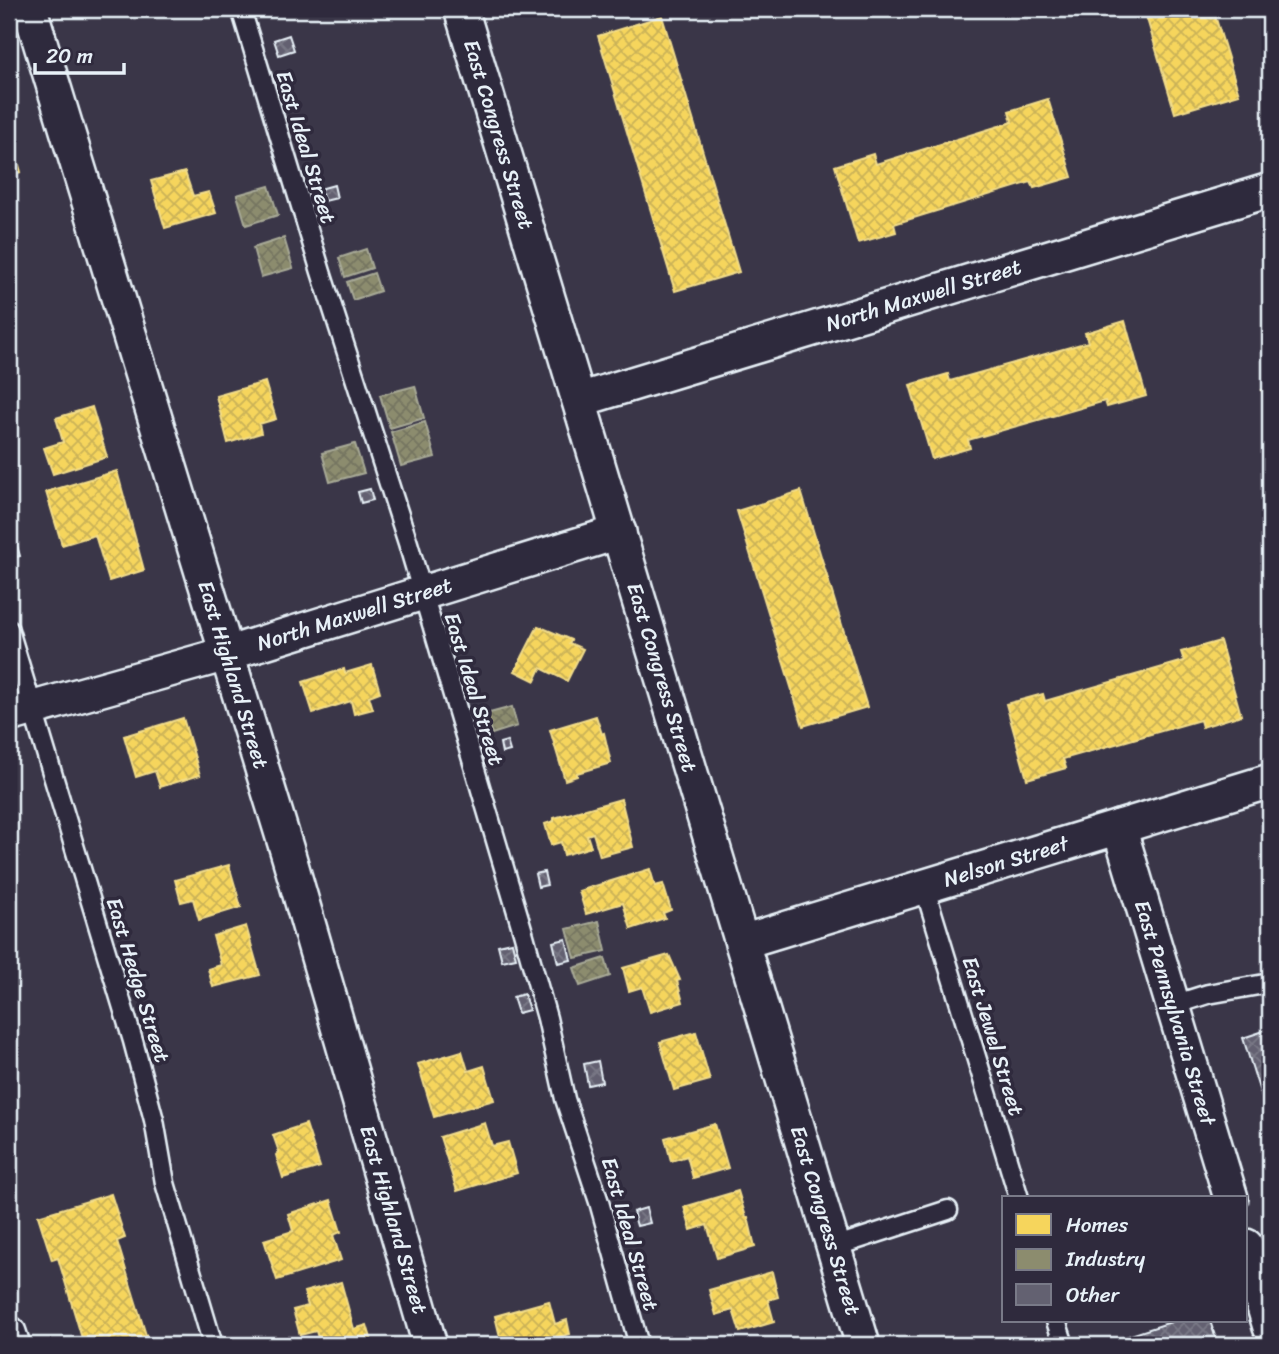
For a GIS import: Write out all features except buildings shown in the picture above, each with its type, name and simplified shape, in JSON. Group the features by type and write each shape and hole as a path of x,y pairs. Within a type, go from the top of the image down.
{"street":[{"name":"East Highland Street","path":"30,9 292,870 430,1345"},
{"name":"East Congress Street","path":"461,9 863,1345"},
{"name":"North Maxwell Street","path":"579,400 1270,190"},
{"name":"North Maxwell Street","path":"20,712 226,654 619,532"},
{"name":"Nelson Street","path":"742,942 1270,781"},
{"name":"East Pennsylvania Street","path":"1119,827 1230,1196"},
{"path":"1248,1253 1270,1327"},
{"path":"9,1333 13,1345"}],"lane":[{"name":"East Ideal Street","path":"241,9 321,272 408,543 523,932 547,1018 565,1099 599,1202 639,1345"},
{"name":"East Hedge Street","path":"9,630 20,712 134,1041 155,1120 165,1183 213,1345"},
{"name":"East Jewel Street","path":"924,887 1018,1196"},
{"path":"1173,1005 1208,994 1270,983"},
{"path":"834,1247 948,1210"},
{"path":"1056,1322 1064,1345"}]}
